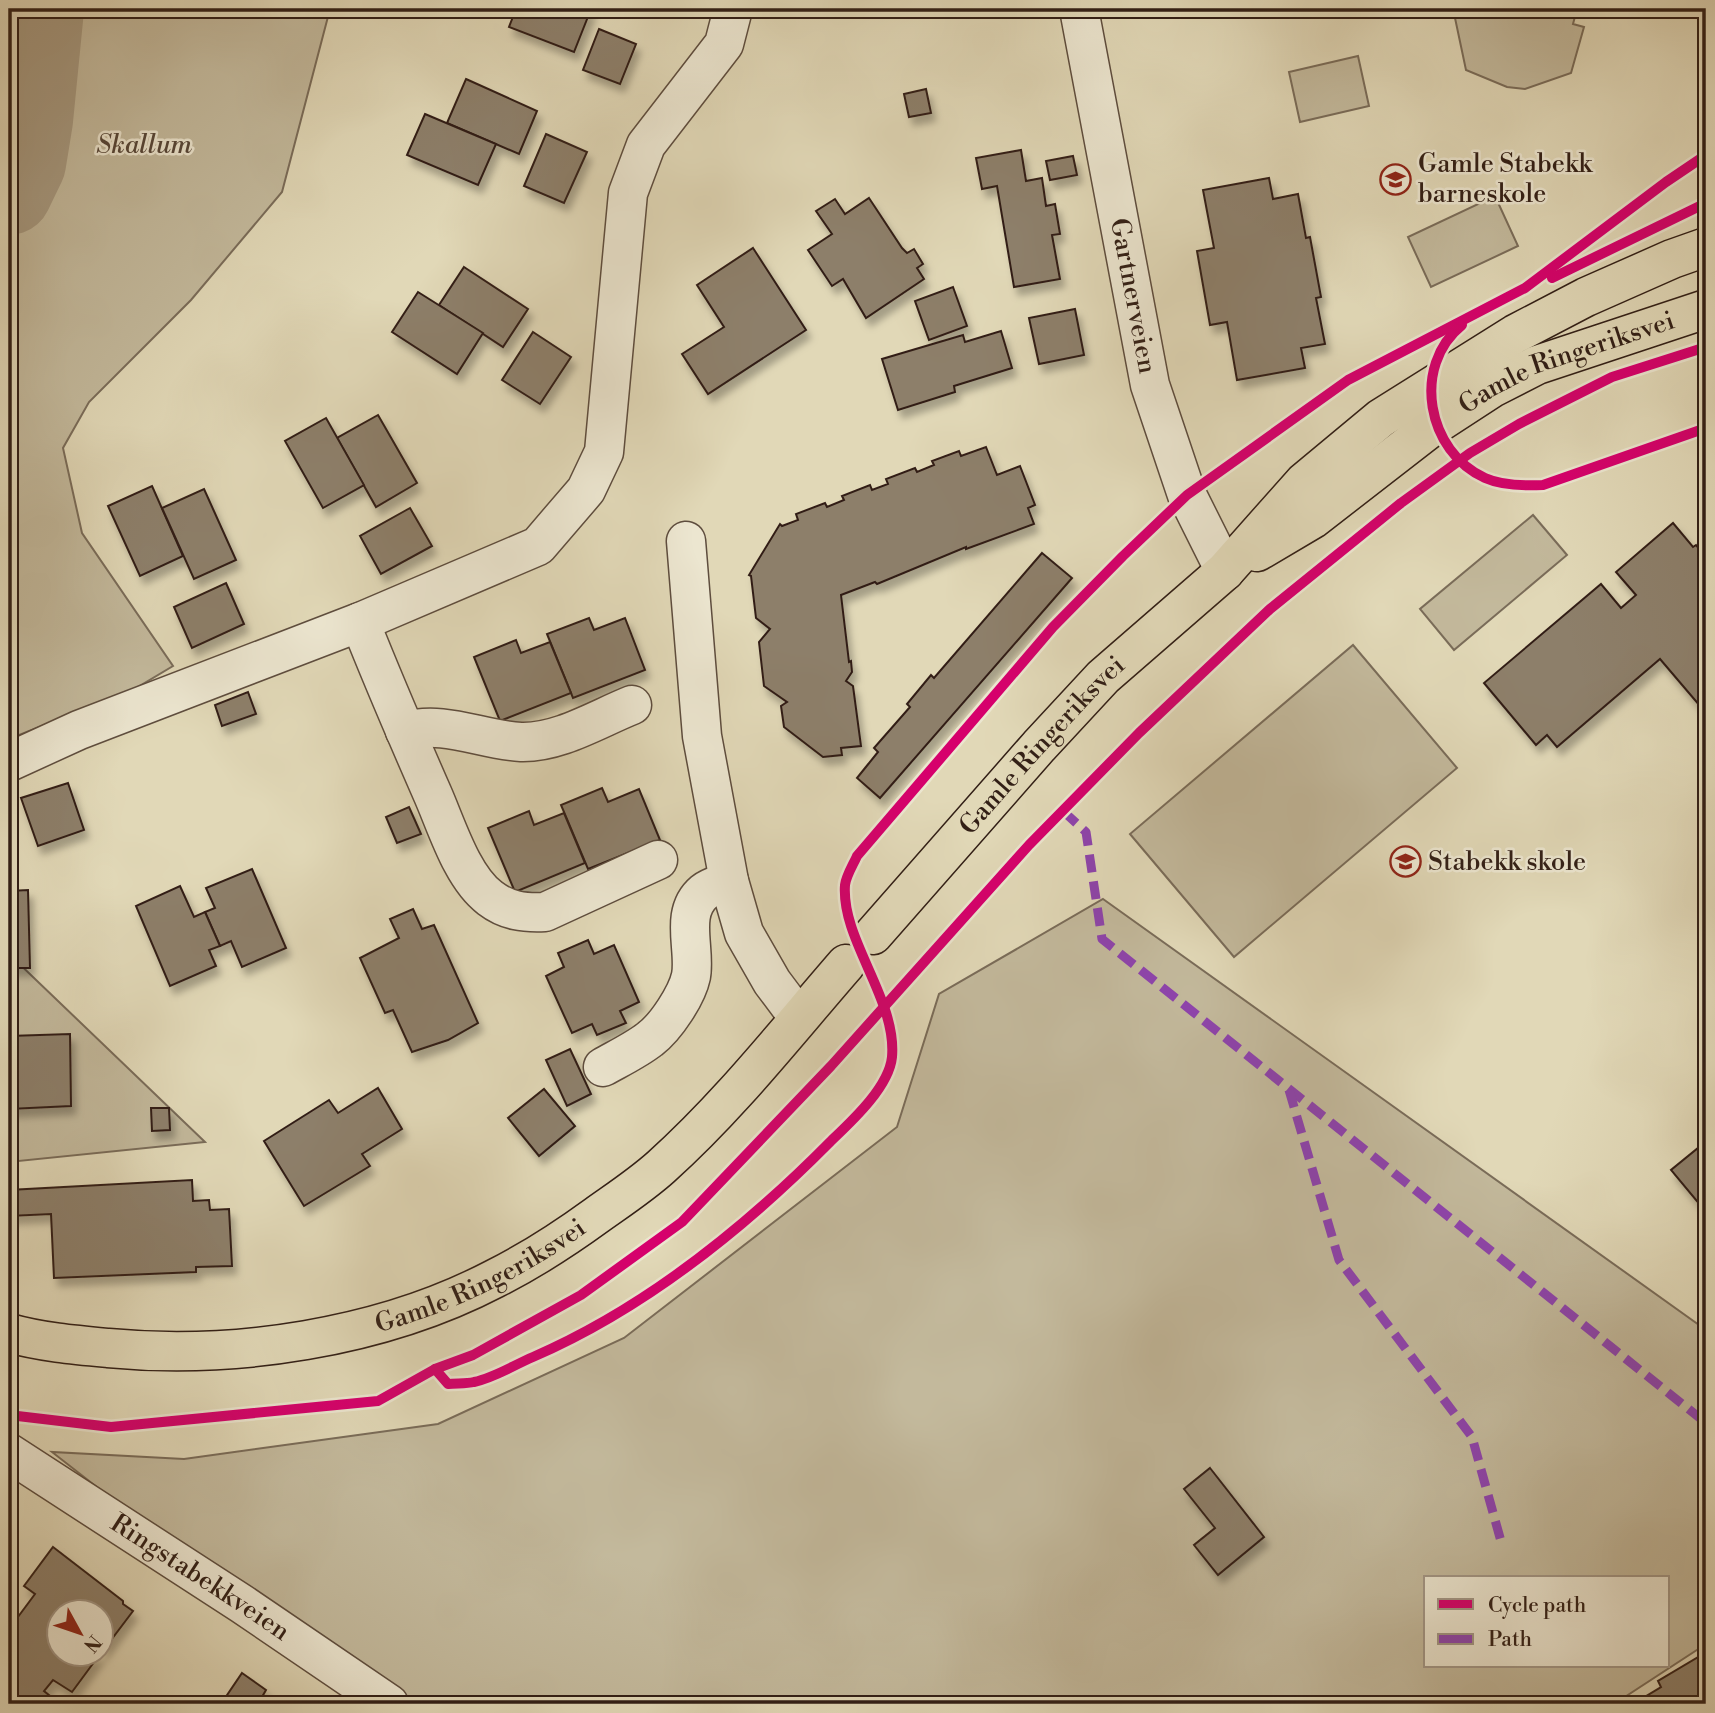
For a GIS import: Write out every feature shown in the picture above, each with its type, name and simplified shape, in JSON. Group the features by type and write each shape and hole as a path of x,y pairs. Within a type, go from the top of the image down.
{"main road":[{"name":"Gamle Ringeriksvei","path":"873,935 1103,677 1225,571 1304,482 1381,418 1516,334 1586,297 1706,247"},
{"name":"Gamle Ringeriksvei","path":"1225,571 1313,519 1429,429 1492,388 1537,365 1706,309"},
{"name":"Gamle Ringeriksvei","path":"9,1332 31,1339 152,1352 217,1352 351,1331 418,1311 492,1280 557,1244 660,1168 726,1101 846,964"}],"street":[{"path":"9,762 79,730 360,622 538,546 586,491 604,452 628,194 646,145 724,44 733,9"},
{"name":"Gartnerveien","path":"1079,9 1150,386 1187,495 1225,571"},
{"path":"686,541 702,736 729,881 744,933 772,982 799,1018"},
{"path":"360,622 464,866 487,897 508,909 526,913 545,912 658,860"},
{"path":"405,731 419,727 436,727 465,731 496,740 549,740 632,705"},
{"path":"603,1066 652,1038 674,1012 691,977 693,954 689,928 694,908 704,893 729,881"},
{"name":"Ringstabekkveien","path":"9,1453 242,1604 381,1702"}],"green space":[{"name":"Skallum","path":"9,9 330,9 282,192 191,300 89,402 63,448 82,533 173,666 131,691 9,739"},
{"path":"1462,9 1577,9 1573,24 1584,27 1571,73 1525,89 1507,87 1466,70 1455,18"},
{"path":"1358,56 1369,106 1300,122 1289,72"},
{"path":"1495,196 1518,246 1431,287 1408,237"},
{"path":"1533,515 1567,555 1454,650 1420,609"},
{"path":"1353,645 1457,768 1234,957 1130,834"},
{"path":"1103,899 1706,1330 1706,1644 1670,1667 1670,1576 1424,1576 1424,1668 1669,1668 1614,1704 379,1704 350,1685 52,1452 184,1459 438,1424 624,1338 897,1127 939,994"},
{"path":"9,954 205,1142 9,1162"}],"building":[{"path":"516,9 591,9 574,52 509,27"},
{"path":"599,29 636,44 620,84 583,70"},
{"path":"466,79 537,111 519,154 447,123"},
{"path":"926,89 931,113 909,117 904,94"},
{"path":"425,114 496,144 478,185 407,155"},
{"path":"546,134 587,152 564,203 524,186"},
{"path":"1021,150 1026,181 1042,178 1046,206 1055,204 1060,234 1052,235 1060,279 1014,287 997,186 982,189 976,158"},
{"path":"1073,156 1077,175 1050,180 1046,161"},
{"path":"1269,178 1273,199 1298,194 1306,238 1310,237 1321,297 1316,298 1325,344 1301,348 1305,368 1237,380 1227,322 1210,325 1197,251 1214,248 1203,190"},
{"path":"869,198 902,248 907,253 914,249 923,264 917,268 924,279 866,318 843,279 832,286 808,250 832,234 816,211 835,199 845,214"},
{"path":"753,248 806,330 708,394 682,354 724,327 697,285"},
{"path":"464,267 528,309 503,347 439,305"},
{"path":"953,287 967,326 929,340 915,301"},
{"path":"418,292 483,333 457,374 392,332"},
{"path":"1075,309 1084,355 1039,364 1029,318"},
{"path":"1001,331 1012,368 954,386 955,392 898,410 882,359 963,335 965,342"},
{"path":"533,332 571,357 540,404 502,380"},
{"path":"378,415 417,483 376,507 337,438"},
{"path":"326,418 364,485 323,508 285,441"},
{"path":"986,447 997,475 1020,466 1035,505 1028,508 1034,524 966,547 877,584 875,582 841,595 852,672 846,681 853,686 861,746 841,748 842,755 823,757 784,727 781,706 787,702 764,686 759,642 770,629 756,618 749,575 780,524 782,526 798,520 796,514 825,503 827,507 844,500 842,496 870,485 872,490 888,484 886,479 915,468 917,472 934,465 932,461 959,451 961,456"},
{"path":"152,486 183,556 140,576 108,506"},
{"path":"204,489 236,560 194,579 162,508"},
{"path":"410,508 432,546 381,574 360,536"},
{"path":"1673,523 1693,547 1696,545 1706,557 1706,713 1660,659 1557,747 1547,735 1536,745 1484,683 1601,584 1621,608 1636,595 1616,572"},
{"path":"1042,553 1072,578 880,798 857,778 878,752 874,748 910,707 907,704 931,675 934,678"},
{"path":"226,583 244,624 192,648 174,607"},
{"path":"589,618 594,630 625,618 645,670 573,698 547,634"},
{"path":"516,640 521,653 550,642 571,693 500,721 474,657"},
{"path":"248,692 256,714 222,726 215,705"},
{"path":"68,783 84,830 38,846 21,798"},
{"path":"602,788 608,802 639,789 660,840 588,869 561,805"},
{"path":"409,807 421,834 397,843 386,817"},
{"path":"529,811 534,825 564,813 585,863 515,892 488,828"},
{"path":"252,869 286,948 242,967 231,941 220,946 205,912 215,908 206,888"},
{"path":"180,886 194,917 205,912 220,946 209,950 216,966 170,986 136,906"},
{"path":"28,890 30,968 9,968 9,891"},
{"path":"413,909 422,929 434,925 478,1023 448,1040 412,1052 393,1010 385,1013 360,958 399,938 390,919"},
{"path":"588,940 594,954 614,945 639,1002 620,1011 626,1023 597,1035 592,1024 572,1033 546,976 564,967 558,953"},
{"path":"70,1034 71,1106 9,1109 9,1036"},
{"path":"570,1049 591,1094 567,1106 546,1060"},
{"path":"378,1088 402,1129 362,1154 370,1166 304,1206 264,1141 329,1100 338,1113"},
{"path":"544,1089 575,1126 539,1156 508,1118"},
{"path":"151,1108 169,1108 170,1130 152,1131"},
{"path":"1698,1148 1706,1157 1706,1212 1671,1170"},
{"path":"192,1180 193,1201 209,1200 210,1210 229,1209 232,1266 196,1267 196,1272 54,1278 51,1214 9,1216 9,1190"},
{"path":"1210,1468 1264,1537 1218,1575 1194,1545 1215,1528 1184,1489"},
{"path":"53,1547 133,1611 116,1633 116,1598 46,1598 46,1668 90,1668 72,1692 53,1680 44,1691 60,1704 9,1704 9,1629 35,1594 24,1586"},
{"path":"1705,1653 1706,1704 1633,1704 1661,1687 1658,1681"},
{"path":"242,1673 266,1690 262,1697 273,1704 221,1704"}],"waterway":[{"path":"9,192 23,163 41,9"}],"marked path":[{"path":"1063,811 1086,832 1102,939 1706,1423"},
{"path":"1289,1090 1339,1260 1472,1437 1502,1545"}],"cycle path":[{"path":"435,1369 448,1384 481,1380 575,1337 615,1315 729,1235 798,1173 868,1103 889,1068 892,1057 891,1035 886,1013 851,927 845,885 850,871 857,856 1053,627 1123,556 1187,495 1348,380 1525,288 1706,155"},
{"path":"1552,278 1706,203"},
{"path":"1462,325 1446,342 1436,363 1432,385 1433,407 1439,429 1450,449 1465,466 1492,481 1543,485 1706,428"},
{"path":"9,1415 111,1427 378,1401 435,1369 473,1355 581,1295 682,1222 831,1066 1029,845 1139,733 1270,609 1401,503 1470,453 1519,424 1612,377 1706,347"}],"place":[{"name":"Gamle Stabekk barneskole","path":"1395,179"},
{"name":"Stabekk skole","path":"1405,862"}]}
